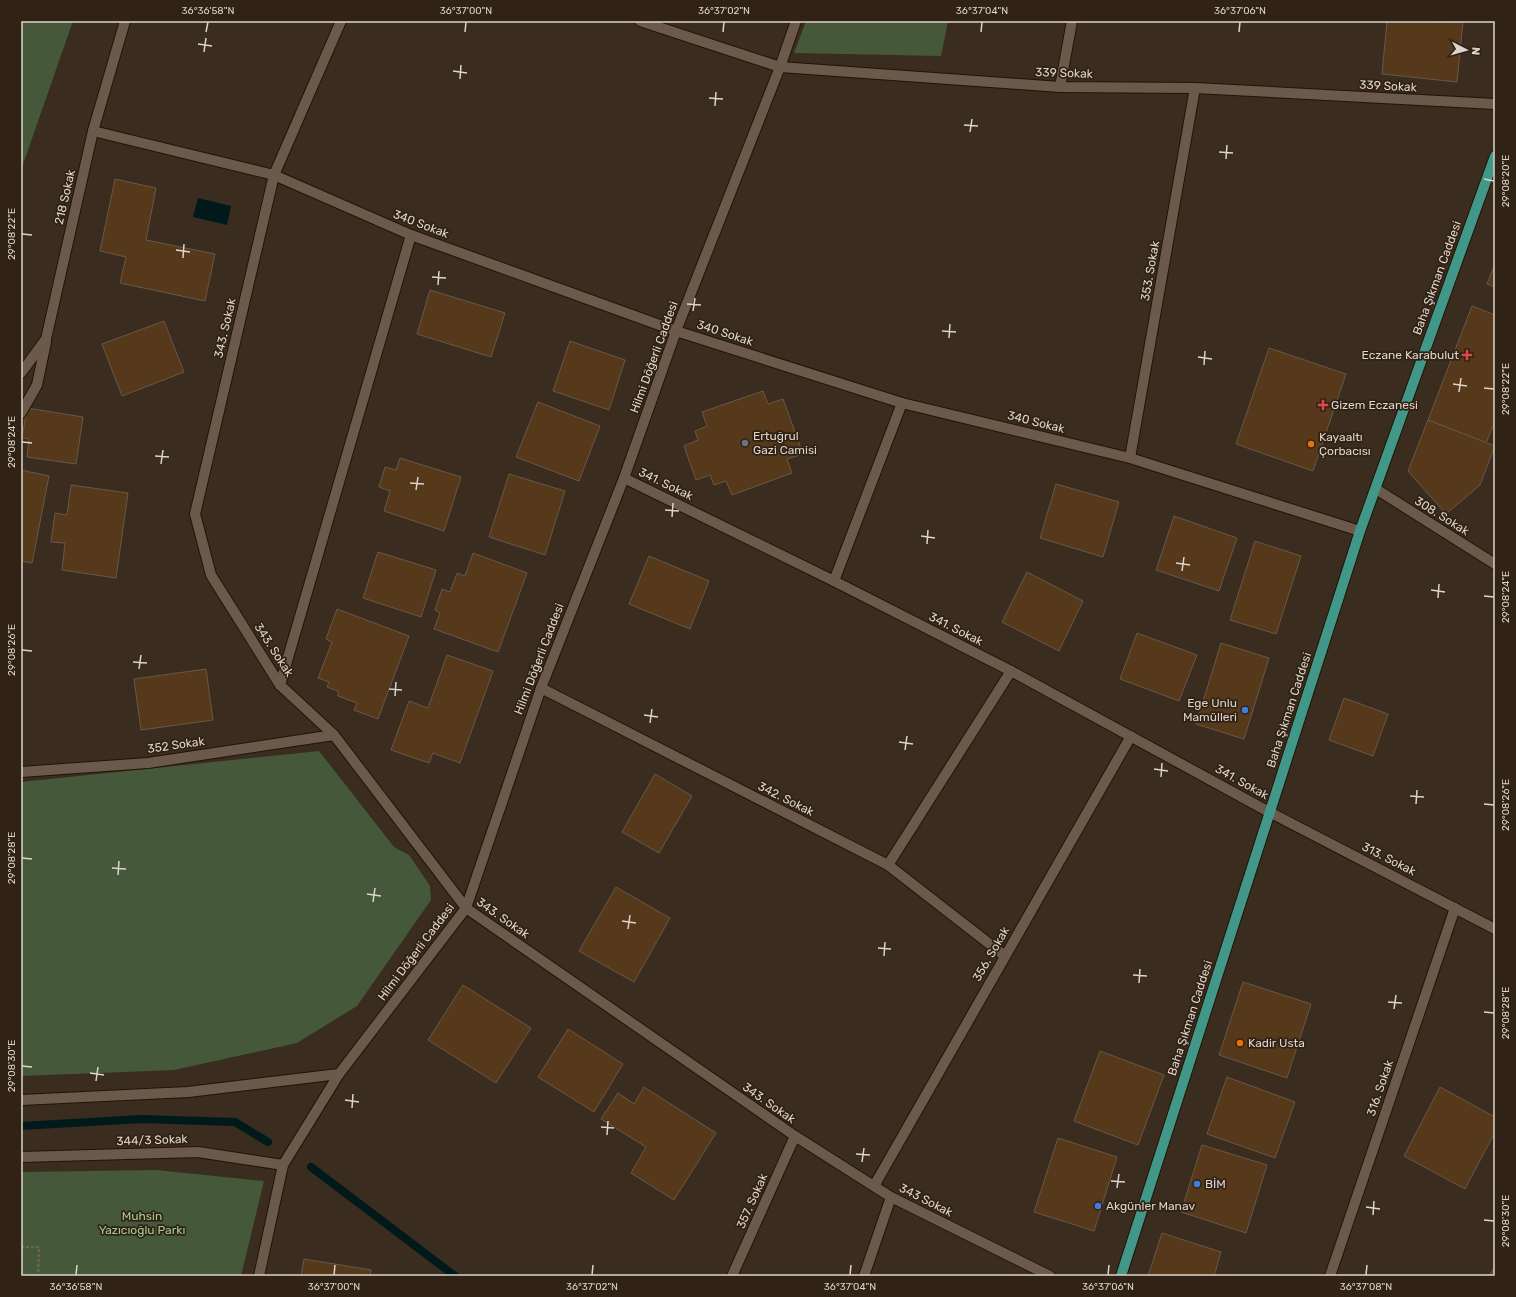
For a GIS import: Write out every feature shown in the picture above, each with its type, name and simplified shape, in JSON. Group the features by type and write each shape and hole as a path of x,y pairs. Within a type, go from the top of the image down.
{"main road":[{"name":"Baha Şıkman Caddesi","path":"1121,1276 1360,531 1495,156"}],"street":[{"name":"218 Sokak","path":"21,373 46,339 93,131 125,21"},
{"name":"343. Sokak","path":"341,21 274,175 195,514 211,575 280,685 334,735 466,908 795,1136"},
{"name":"339 Sokak","path":"640,21 780,67 1060,87 1195,88 1495,104"},
{"name":"Hilmi Döğerli Caddesi","path":"259,1276 283,1165 339,1074 466,908 541,688 624,478 676,331 780,67 796,21"},
{"path":"1060,87 1072,21"},
{"name":"353. Sokak","path":"1130,458 1195,88"},
{"name":"340 Sokak","path":"93,131 274,175 411,235 676,331 902,403 1130,458 1360,531"},
{"path":"280,685 411,235"},
{"path":"21,413 37,385 46,339"},
{"path":"834,581 902,403"},
{"name":"341. Sokak","path":"624,478 834,581 1011,671 1271,812"},
{"name":"308. Sokak","path":"1376,489 1495,564"},
{"path":"888,865 1011,671"},
{"name":"342. Sokak","path":"541,688 888,865 1005,956"},
{"name":"352 Sokak","path":"21,772 148,763 334,735"},
{"name":"356. Sokak","path":"874,1186 1131,736"},
{"name":"313. Sokak","path":"1271,812 1495,929"},
{"name":"316. Sokak","path":"1330,1276 1455,908"},
{"path":"21,1100 188,1092 339,1074"},
{"name":"343 Sokak","path":"795,1136 891,1197 1050,1276"},
{"name":"357. Sokak","path":"732,1276 795,1136"},
{"name":"344/3 Sokak","path":"21,1157 198,1152 283,1165"},
{"path":"864,1276 891,1197"}],"path":[{"path":"21,1247 39,1247 38,1276"}],"green space":[{"path":"21,21 73,21 21,170"},
{"path":"806,21 948,21 941,56 794,53"},
{"path":"319,751 394,847 409,855 430,886 431,900 357,1006 297,1043 174,1070 21,1076 21,782"},
{"name":"Muhsin Yazıcıoğlu Parkı","path":"156,1170 264,1181 241,1276 21,1276 21,1172"}],"water":[{"path":"198,198 231,206 227,225 193,217"}],"building":[{"path":"1387,21 1463,22 1457,82 1382,74"},
{"path":"115,179 156,188 146,240 215,254 205,301 120,283 126,257 100,251"},
{"path":"1495,264 1495,287 1487,284"},
{"path":"430,290 505,313 491,357 417,334"},
{"path":"1472,306 1495,315 1495,421 1486,443 1428,420"},
{"path":"164,321 184,372 122,396 102,344"},
{"path":"570,341 625,360 609,410 553,391"},
{"path":"1269,348 1346,374 1313,471 1236,444"},
{"name":"Ertuğrul Gazi Camisi","path":"763,391 768,404 783,399 803,454 787,459 792,473 732,495 726,481 714,485 710,475 696,480 684,446 698,440 695,431 707,426 702,412"},
{"path":"538,402 600,426 579,481 516,457"},
{"path":"27,408 83,417 76,464 27,457 29,439 22,438"},
{"path":"1428,420 1495,446 1480,485 1446,514 1408,471"},
{"path":"400,458 461,477 444,531 384,511 390,491 379,487 385,467 396,470"},
{"path":"21,470 49,476 32,563 21,561"},
{"path":"509,474 565,491 545,555 489,537"},
{"path":"1056,484 1119,502 1103,557 1040,538"},
{"path":"71,485 128,493 116,578 62,570 65,543 51,542 55,513 67,515"},
{"path":"1174,516 1237,538 1219,591 1156,570"},
{"path":"1255,541 1301,556 1276,634 1230,620"},
{"path":"378,552 436,570 421,617 363,598"},
{"path":"473,553 527,573 498,652 434,629 440,613 435,610 442,589 450,592 457,573 465,576"},
{"path":"649,556 709,581 690,629 629,604"},
{"path":"1027,572 1083,601 1059,651 1002,622"},
{"path":"337,609 409,636 378,719 354,710 357,703 338,696 338,691 327,687 329,682 318,678 332,642 326,639"},
{"path":"1137,633 1197,655 1179,701 1120,679"},
{"path":"1221,643 1269,658 1244,739 1196,724"},
{"path":"447,655 493,671 460,763 433,753 429,763 391,750 409,701 428,708"},
{"path":"206,669 213,720 141,730 134,679"},
{"path":"1344,698 1388,714 1373,756 1329,740"},
{"path":"655,774 692,796 659,853 622,832"},
{"path":"616,887 670,918 634,982 579,951"},
{"path":"1243,982 1311,1004 1287,1078 1219,1055"},
{"path":"463,985 531,1028 496,1083 428,1040"},
{"path":"568,1029 623,1064 594,1112 538,1077"},
{"path":"1100,1051 1164,1075 1138,1145 1074,1121"},
{"path":"1227,1077 1295,1102 1275,1158 1207,1134"},
{"path":"644,1087 716,1133 674,1200 631,1173 646,1147 601,1119 618,1093 634,1104"},
{"path":"1440,1087 1495,1117 1495,1132 1465,1189 1404,1156"},
{"path":"1058,1138 1117,1157 1094,1231 1034,1212"},
{"path":"1202,1145 1267,1165 1246,1233 1181,1212"},
{"path":"1162,1233 1221,1252 1214,1276 1148,1276"},
{"path":"304,1259 371,1270 370,1276 301,1276"},
{"path":"1495,1267 1495,1276 1489,1276"}],"waterway":[{"path":"21,1126 141,1119 235,1122 268,1142"},
{"path":"311,1167 455,1276"}],"place":[{"name":"Eczane Karabulut","path":"1467,355"},
{"name":"Gizem Eczanesi","path":"1323,405"},
{"name":"Ertuğrul Gazi Camisi","path":"745,443"},
{"name":"Kayaaltı Çorbacısı","path":"1311,444"},
{"name":"Ege Unlu Mamülleri","path":"1245,710"},
{"name":"Kadir Usta","path":"1240,1043"},
{"name":"BİM","path":"1197,1184"},
{"name":"Akgünler Manav","path":"1098,1206"}]}
